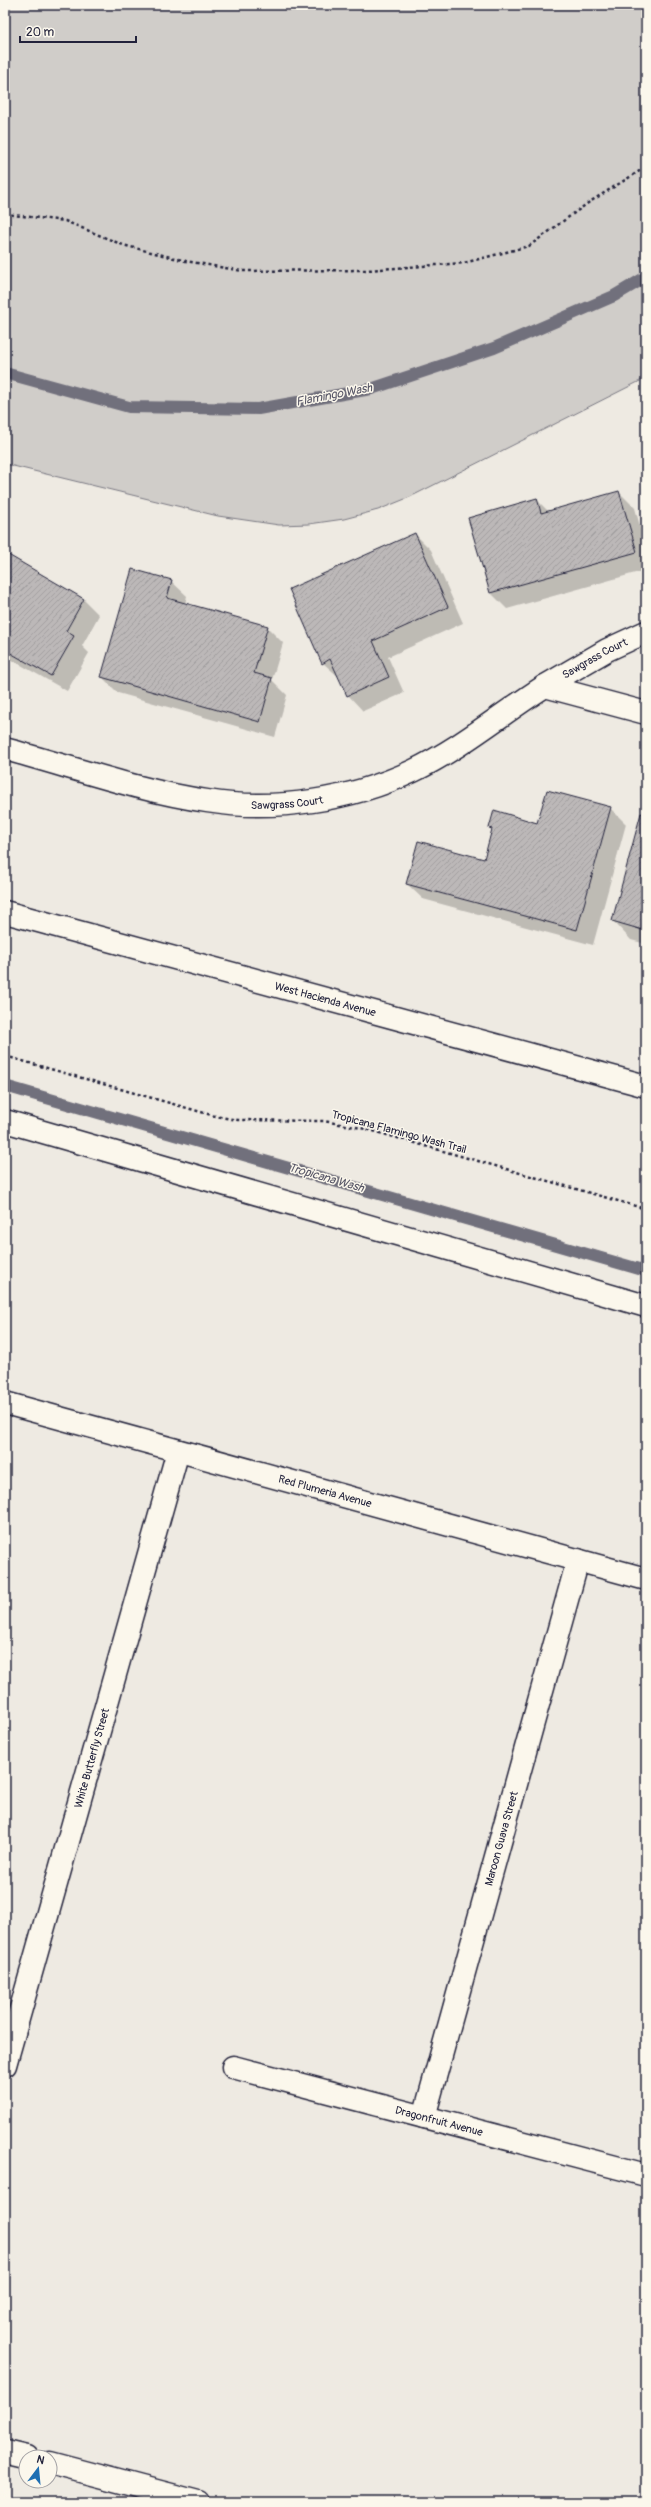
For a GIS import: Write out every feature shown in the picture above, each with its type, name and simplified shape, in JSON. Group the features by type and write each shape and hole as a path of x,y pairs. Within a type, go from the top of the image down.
{"street":[{"name":"Sawgrass Court","path":"5,749 166,794 201,800 252,805 295,803 338,796 376,786 413,771 448,752 545,686 607,650 646,632"},
{"name":"Sawgrass Court","path":"545,686 646,713"},
{"name":"West Hacienda Avenue","path":"5,912 646,1086"},
{"path":"5,1121 646,1306"},
{"name":"Red Plumeria Avenue","path":"5,1403 646,1579"},
{"name":"White Butterfly Street","path":"5,2065 178,1451"},
{"name":"Maroon Guava Street","path":"424,2117 578,1560"},
{"name":"Dragonfruit Avenue","path":"233,2067 646,2175"},
{"path":"5,2452 18,2455"},
{"path":"58,2465 198,2502"}],"path":[{"path":"5,214 64,221 123,244 186,260 242,270 367,270 456,264 529,246 588,203 646,167"},
{"name":"Tropicana Flamingo Wash Trail","path":"5,1056 215,1116 238,1120 324,1121 366,1130 646,1209"}],"shaded area":[{"path":"5,5 646,5 646,378 410,497 378,510 344,519 309,524 279,525 218,516 5,464"}],"building":[{"path":"619,491 637,552 490,593 468,518 537,498 541,513"},
{"path":"415,533 448,607 373,641 389,677 347,696 330,659 322,664 289,589"},
{"path":"5,553 84,599 66,631 74,636 51,676 5,650"},
{"path":"132,569 172,580 167,598 268,626 254,673 272,678 260,722 101,677"},
{"path":"547,790 611,807 577,930 406,884 418,841 484,859 492,829 489,828 494,810 537,823"},
{"path":"641,813 646,815 646,931 612,921"}],"waterway":[{"name":"Flamingo Wash","path":"5,373 129,407 258,409 371,389 494,348 614,296 646,277"},
{"name":"Tropicana Wash","path":"5,1086 646,1271"}]}
